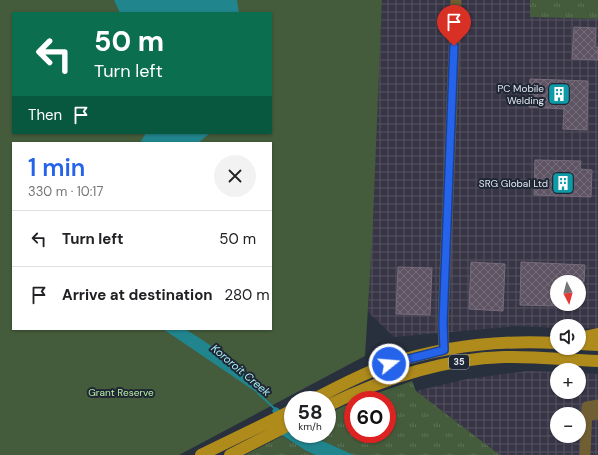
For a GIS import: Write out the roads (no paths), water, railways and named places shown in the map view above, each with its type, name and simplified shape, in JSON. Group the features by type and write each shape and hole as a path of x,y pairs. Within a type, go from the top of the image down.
{"main road":[{"path":"586,337 598,334"},
{"name":"35","path":"331,391 389,364 444,350 491,343 550,342"},
{"path":"586,344 598,345"},
{"name":"35","path":"336,402 391,378 458,362 504,357 598,361"},
{"path":"201,455 284,414"},
{"path":"230,455 284,428"}],"street":[{"path":"444,350 443,323 456,0"},
{"path":"587,411 598,405"},
{"path":"587,411 598,414"},
{"path":"585,455 587,411"}],"water":[{"path":"114,0 237,0 239,12 120,12"},
{"path":"145,134 209,134 199,142 141,142"},
{"name":"Kororoit Creek","path":"164,330 187,330 201,339 223,354 249,378 259,394"},
{"path":"275,407 284,414 284,437 280,434 275,415 272,411"},
{"path":"294,443 327,443 354,455 315,455"}],"waterway":[{"name":"Kororoit Creek","path":"258,393 275,409"}],"place":[{"name":"PC Mobile Welding","path":"559,94"},
{"name":"SRG Global Ltd","path":"563,183"}],"park label":[{"name":"Grant Reserve","path":"121,392"}]}
